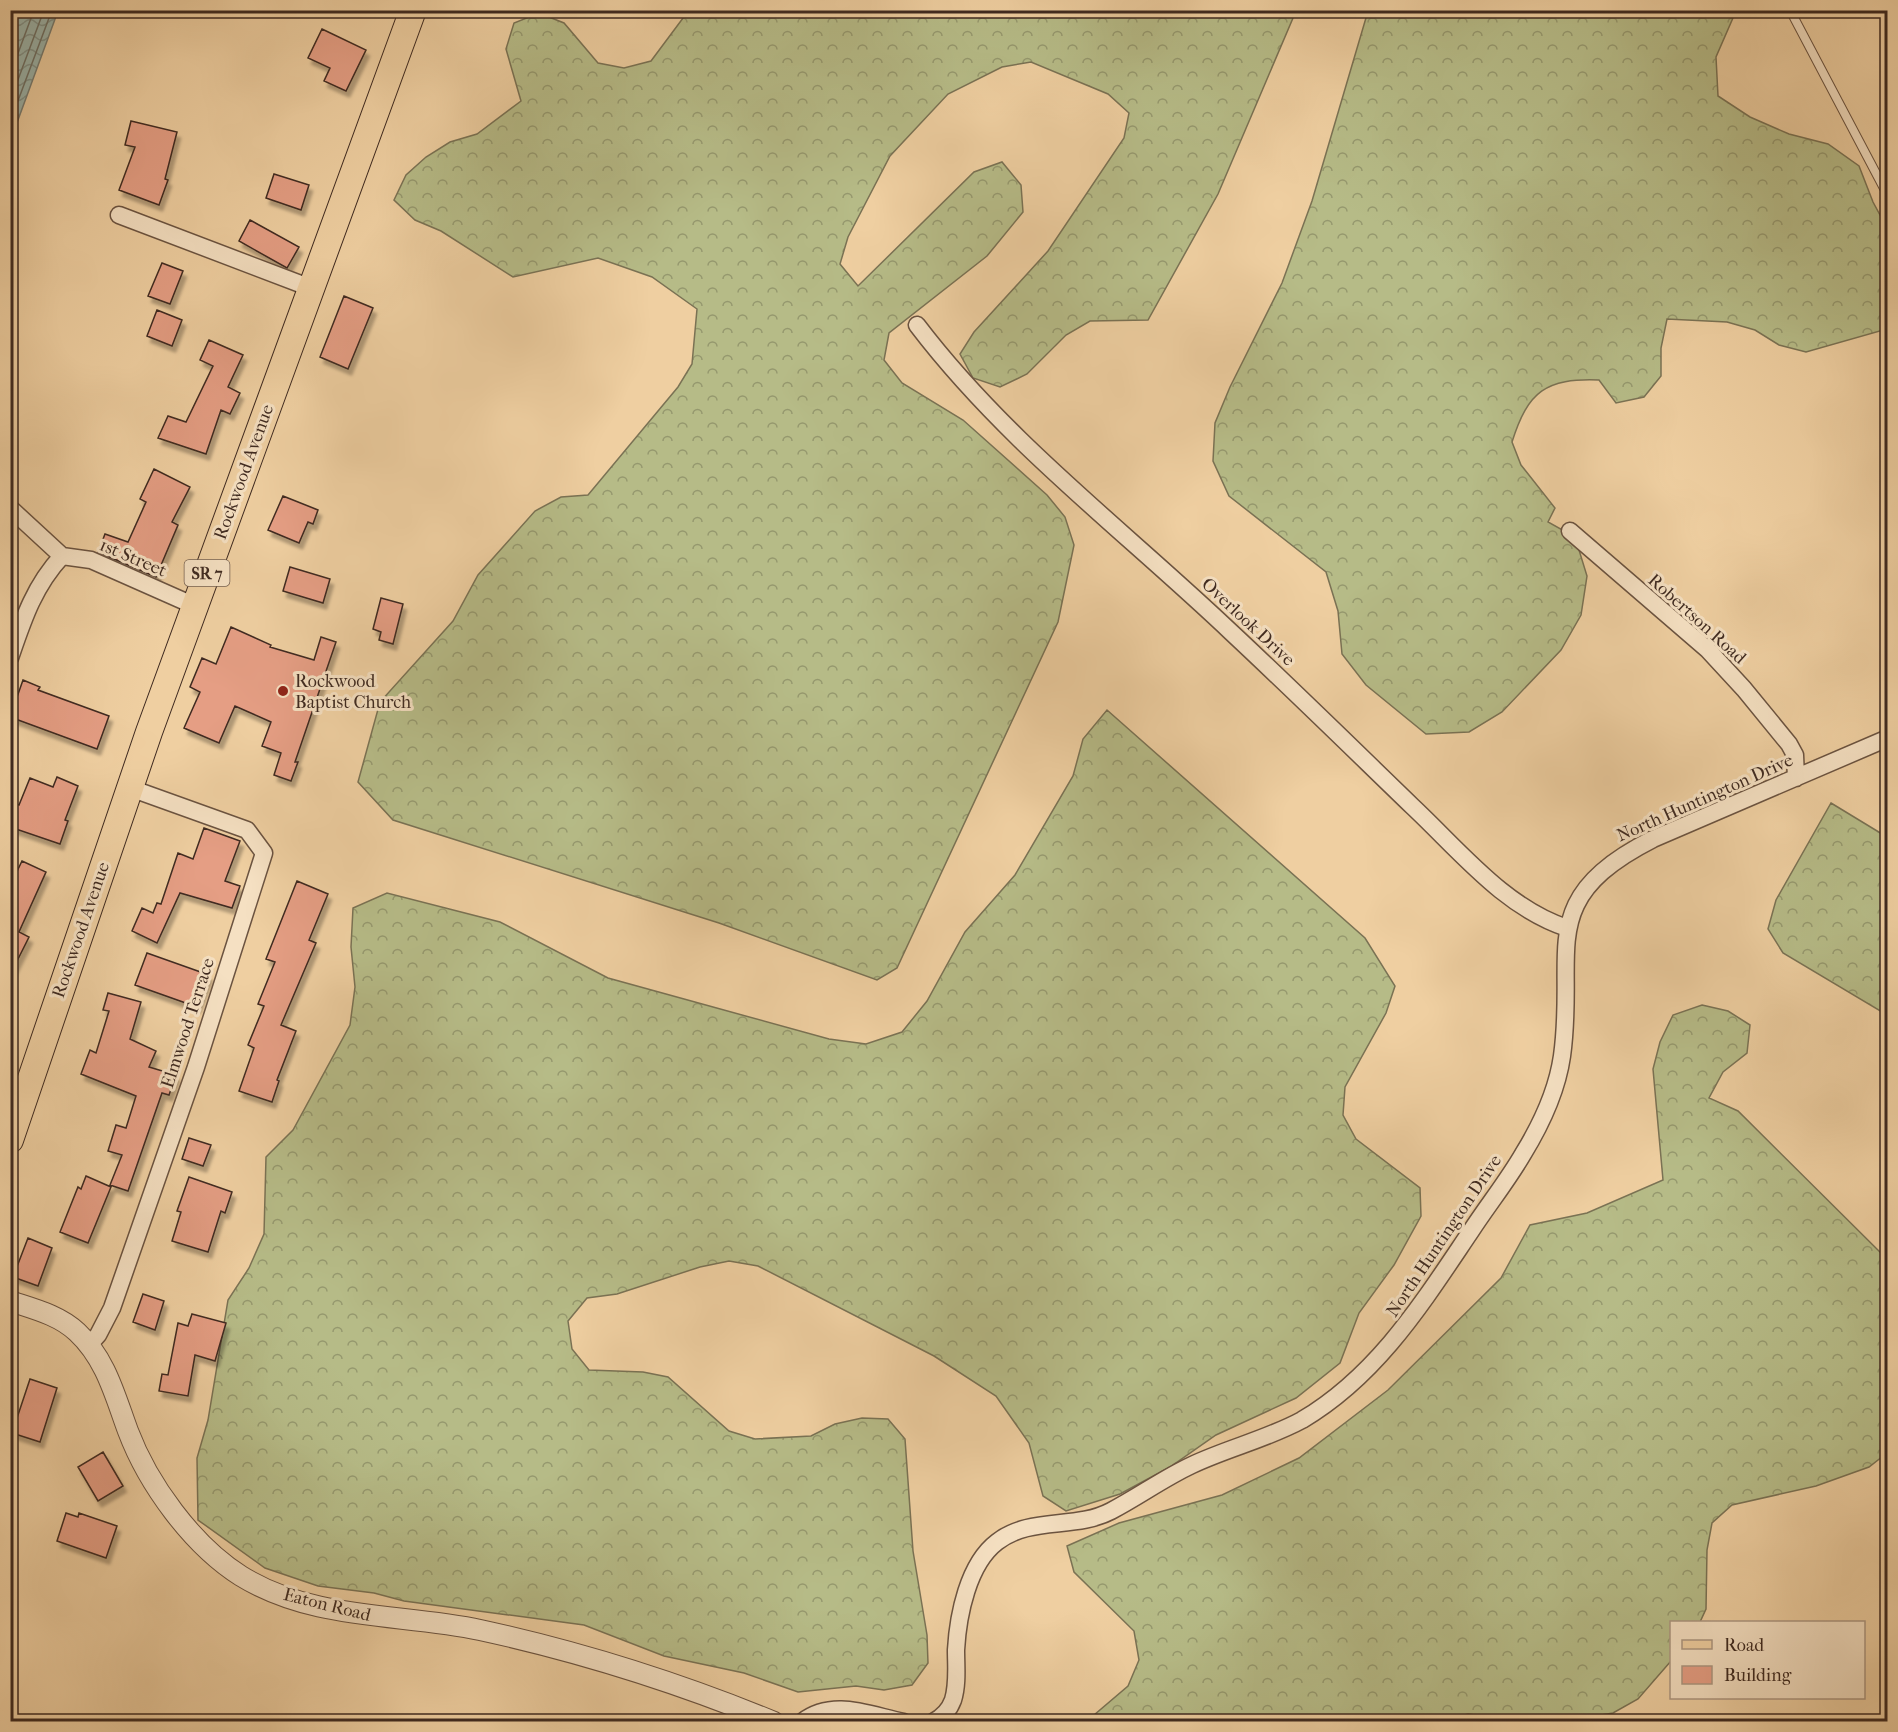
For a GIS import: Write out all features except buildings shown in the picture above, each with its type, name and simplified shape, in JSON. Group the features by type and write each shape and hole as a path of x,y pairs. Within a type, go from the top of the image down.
{"main road":[{"name":"Rockwood Avenue","path":"10,1140 130,788 413,10"}],"street":[{"path":"119,215 311,288"},
{"name":"Overlook Drive","path":"917,325 944,359 1026,445 1224,625 1480,871 1527,911 1567,928"},
{"path":"10,508 62,556 47,572 28,605 10,658"},
{"name":"Robertson Road","path":"1570,531 1708,650 1731,675 1789,744 1795,755 1796,778"},
{"name":"1st Street","path":"62,556 92,560 195,606"},
{"name":"North Huntington Drive","path":"933,1722 944,1716 954,1697 956,1648 966,1596 984,1556 996,1542 1028,1528 1094,1519 1194,1464 1304,1419 1363,1373 1408,1325 1523,1155 1551,1100 1563,1052 1567,928 1580,898 1591,881 1628,852 1730,804 1887,738"},
{"name":"Elmwood Terrace","path":"89,1345 98,1335 116,1297 196,1067 264,853 247,830 130,788"},
{"name":"Eaton Road","path":"10,1301 61,1320 89,1345 111,1381 141,1463 158,1490 193,1532 241,1576 316,1606 359,1616 478,1630 574,1653 714,1697 774,1722"},
{"path":"802,1722 823,1710 838,1709 859,1711 904,1722"}],"lane":[{"path":"1790,10 1887,196"}],"green space":[{"path":"689,10 1296,11 1218,194 1148,320 1090,321 1066,335 1027,374 1000,387 973,378 960,354 974,332 1048,251 1124,138 1129,113 1108,94 1031,62 1002,67 948,94 890,156 848,237 840,264 858,286 974,172 1002,162 1021,185 1023,212 987,256 889,333 884,360 902,383 963,420 1047,495 1065,517 1074,545 1058,622 897,968 877,980 719,923 393,820 358,782 380,702 453,621 478,575 535,511 561,497 588,495 678,387 692,364 697,309 652,277 598,258 513,277 441,231 415,220 394,200 406,175 426,157 450,142 477,134 521,101 506,49 514,23 539,13 564,23 598,63 624,68 651,61"},
{"path":"1368,11 1736,11 1716,57 1718,96 1750,117 1789,134 1828,144 1859,166 1873,202 1887,228 1887,329 1806,352 1779,345 1755,330 1727,322 1667,319 1661,348 1661,376 1644,397 1616,403 1599,380 1581,380 1552,385 1533,399 1518,425 1512,442 1521,465 1555,508 1548,522 1575,537 1587,576 1581,615 1561,650 1502,712 1469,732 1426,734 1366,685 1342,654 1338,611 1326,572 1229,496 1213,461 1215,423 1230,387 1282,283 1312,201"},
{"path":"1107,710 1365,938 1395,986 1386,1013 1345,1087 1343,1115 1356,1139 1420,1188 1421,1216 1394,1265 1359,1313 1340,1363 1296,1398 1216,1435 1170,1467 1120,1494 1066,1511 1043,1496 1029,1443 996,1396 934,1356 758,1266 729,1261 700,1267 617,1294 587,1298 568,1321 572,1349 589,1370 643,1372 668,1377 729,1431 755,1439 811,1436 835,1424 862,1418 888,1419 905,1439 913,1551 927,1635 928,1663 912,1685 884,1690 856,1686 798,1692 744,1673 664,1656 584,1625 404,1601 374,1593 318,1586 265,1568 198,1520 197,1458 208,1420 228,1300 249,1268 264,1234 266,1157 293,1130 350,1025 355,987 351,947 353,908 387,893 500,922 608,978 829,1039 866,1044 902,1032 927,1001 965,932 1015,875 1073,776 1083,739"},
{"path":"1831,803 1887,837 1887,1015 1783,953 1768,929 1776,900"},
{"path":"1702,1005 1728,1011 1750,1025 1747,1053 1723,1072 1709,1098 1738,1111 1887,1259 1887,1453 1869,1467 1816,1486 1732,1505 1712,1523 1707,1550 1706,1609 1700,1621 1670,1621 1670,1662 1638,1699 1613,1713 1561,1722 1519,1721 1468,1714 1437,1722 1087,1721 1128,1686 1139,1660 1134,1631 1074,1572 1067,1546 1119,1523 1222,1495 1299,1458 1388,1390 1501,1278 1530,1225 1587,1213 1663,1180 1653,1069 1660,1042 1673,1015"}],"water":[{"path":"10,11 58,11 11,139"}],"place":[{"name":"Rockwood Baptist Church","path":"283,691"}]}
